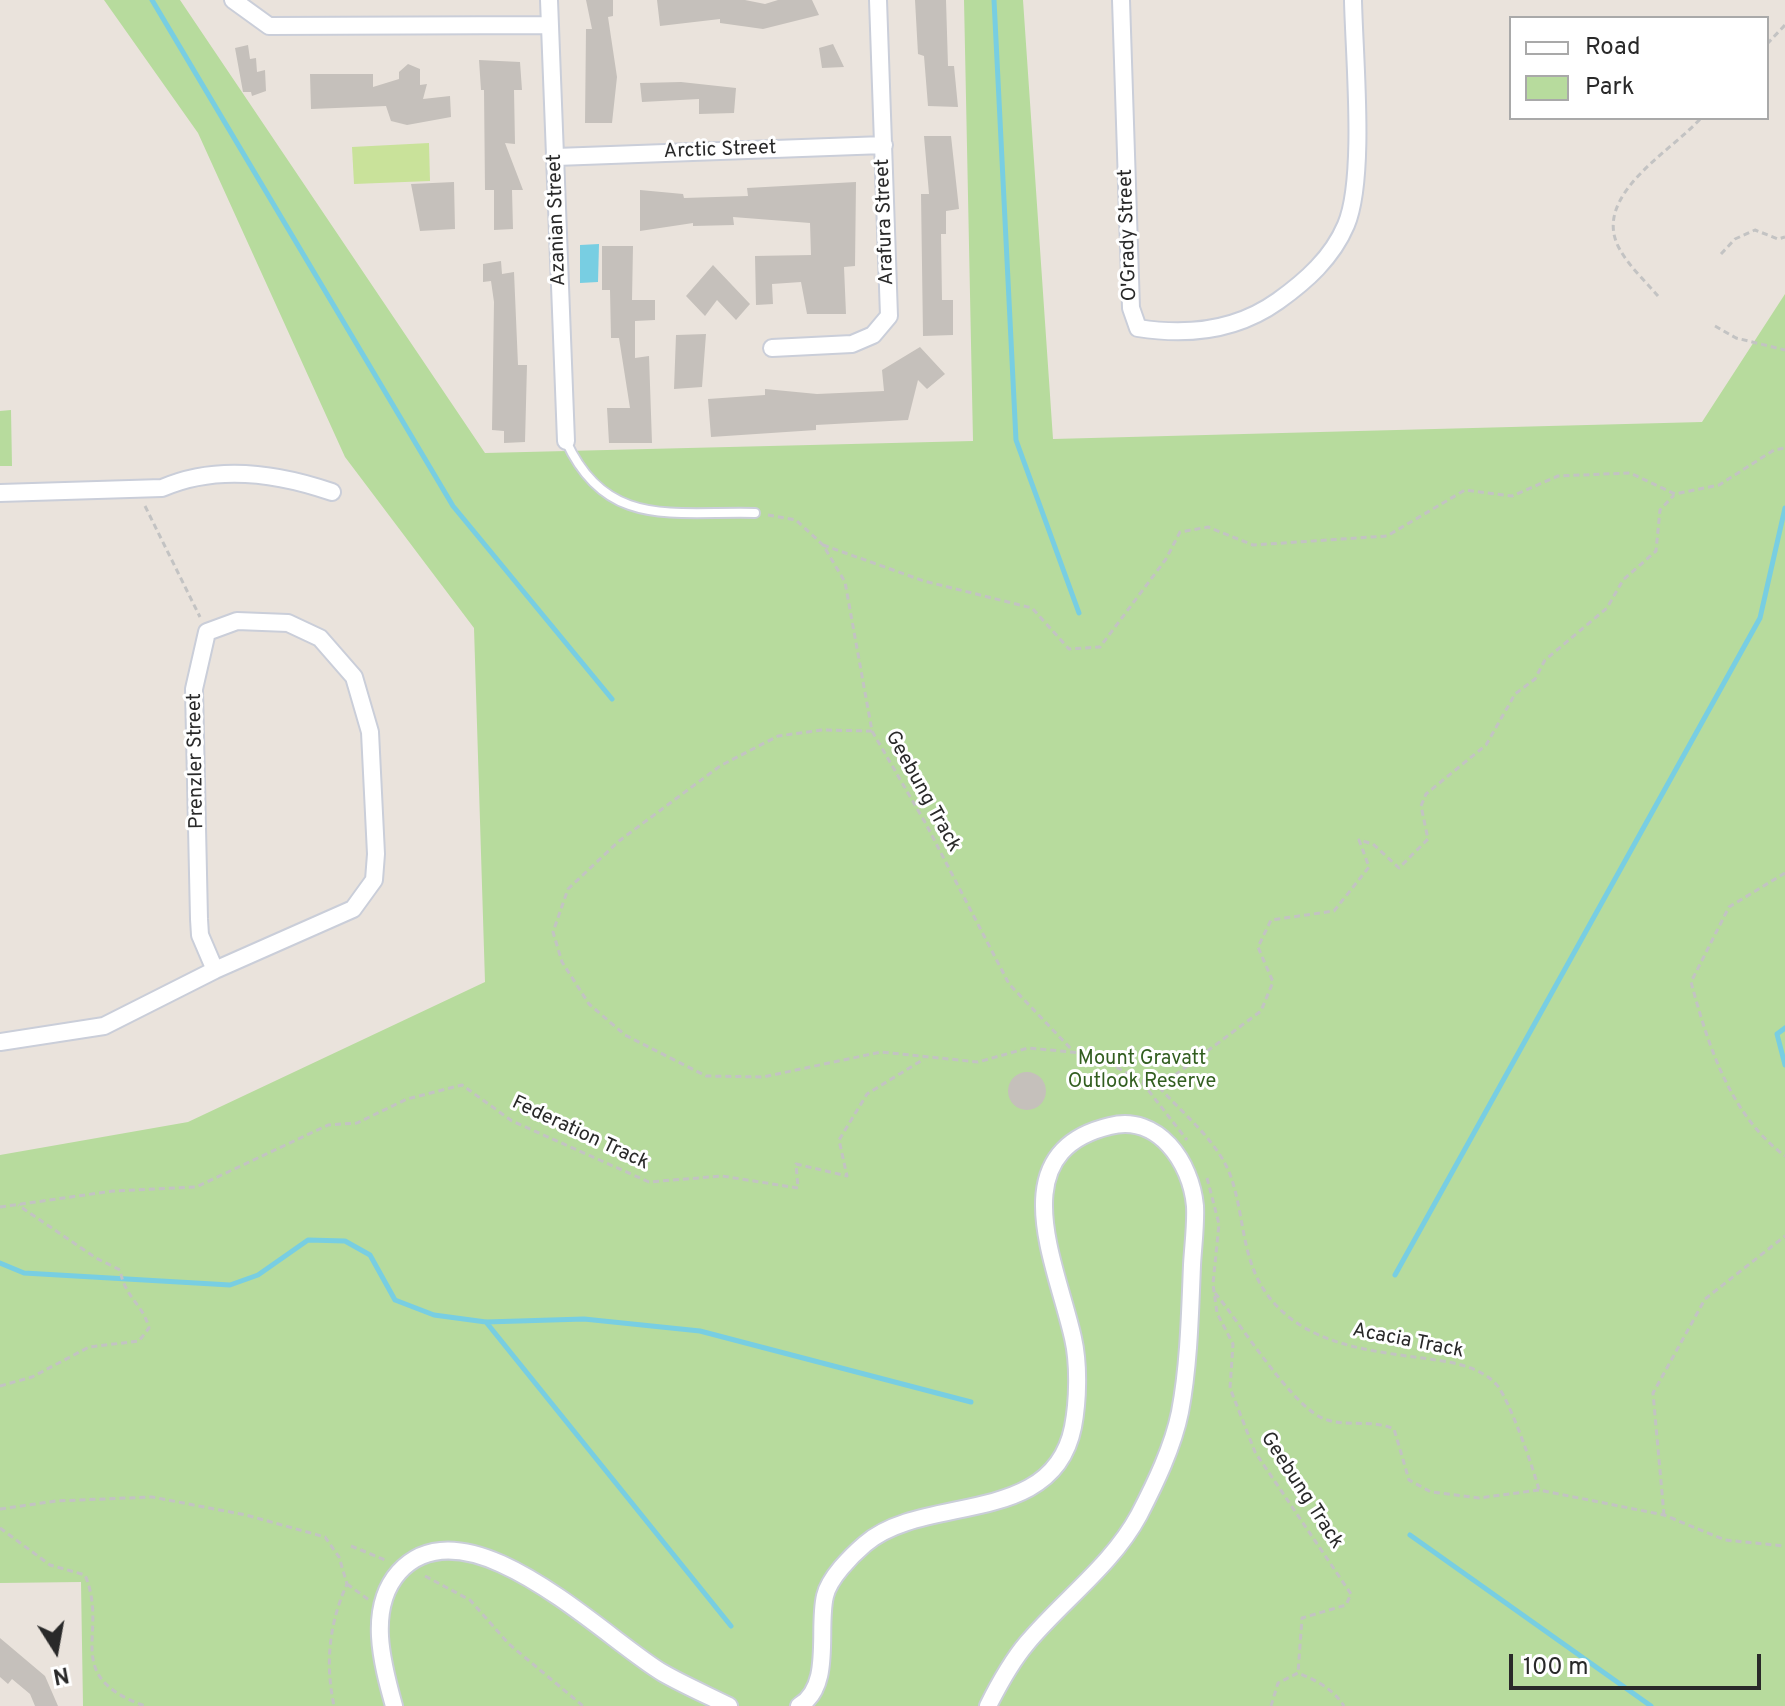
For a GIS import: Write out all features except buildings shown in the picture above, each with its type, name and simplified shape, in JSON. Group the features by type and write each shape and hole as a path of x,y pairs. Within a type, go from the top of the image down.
{"street":[{"path":"233,0 269,26 550,25"},
{"name":"Azanian Street","path":"549,0 566,441"},
{"name":"Arafura Street","path":"772,348 852,344 873,335 889,316 878,0"},
{"name":"O'Grady Street","path":"1121,0 1131,308 1138,328 1162,332 1222,329 1263,312 1301,285 1330,254 1347,222 1356,163 1353,0"},
{"name":"Arctic Street","path":"556,157 884,145"},
{"path":"0,493 162,488 186,478 250,473 291,478 332,492"},
{"path":"0,1042 104,1026 215,970 353,909 374,880 376,854 370,732 354,677 320,638 288,623 237,621 207,632"},
{"name":"Prenzler Street","path":"207,632 194,689 198,903 200,935 215,970"},
{"path":"799,1706 808,1701 819,1682 825,1592 867,1542 906,1523 994,1502 1037,1485 1058,1460 1073,1430 1074,1343 1051,1257 1043,1209 1043,1183 1079,1135 1114,1125 1138,1124 1165,1139 1185,1168 1195,1204 1190,1337 1179,1414 1171,1443 1145,1501 1120,1545 1025,1644 988,1706"},
{"path":"394,1706 383,1652 381,1600 403,1568 428,1552 474,1552 532,1578 662,1673 729,1706"}],"lane":[{"path":"566,441 588,480 613,501 640,510 755,513"}],"path":[{"path":"1769,42 1785,25"},
{"path":"1658,296 1618,247 1613,218 1634,176 1685,136 1699,120"},
{"path":"1721,254 1735,239 1755,230 1778,239 1785,237"},
{"path":"1715,326 1736,338 1785,350"},
{"path":"1159,1087 1261,1011 1273,982 1258,947 1271,920 1334,911 1369,867 1359,840 1373,844 1399,868 1428,839 1421,806 1426,794 1486,745 1515,694 1535,679 1545,660 1607,608 1623,580 1656,551 1660,510 1675,494 1719,485 1774,450 1785,448"},
{"path":"823,545 924,581 1032,608 1069,649 1100,647 1166,559 1180,532 1208,527 1253,545 1387,536 1465,490 1512,496 1558,476 1630,473 1675,494"},
{"path":"137,489 207,632"},
{"name":"Geebung Track","path":"755,513 796,520 823,545 845,582 872,731 926,824 1009,984 1073,1051 1028,1048 978,1062 924,1059"},
{"path":"872,731 822,730 778,736 720,766 619,841 568,889 553,932 562,962 589,1004 625,1035 706,1076 763,1077 881,1052 924,1059"},
{"path":"1785,873 1729,907 1691,982 1712,1056 1762,1139 1785,1156"},
{"name":"Federation Track","path":"18,1205 113,1191 196,1187 328,1125 357,1123 407,1099 462,1085 512,1121 649,1182 722,1176 798,1188 796,1164 847,1176 839,1140 867,1094 924,1059"},
{"name":"Acacia Track","path":"1141,1081 1150,1080 1159,1087 1212,1142 1231,1176 1246,1251 1269,1297 1309,1333 1365,1350 1463,1364 1496,1384 1534,1470 1539,1490"},
{"path":"0,1207 18,1205 96,1258 120,1270 123,1287 147,1318 149,1328 145,1337 124,1345 89,1347 32,1377 0,1386"},
{"path":"1664,1515 1653,1393 1705,1299 1785,1236"},
{"name":"Geebung Track","path":"1298,1673 1302,1618 1346,1605 1351,1594 1255,1452 1230,1388 1233,1344 1217,1313 1214,1292 1247,1331 1277,1376 1320,1417 1342,1423 1380,1423 1394,1429 1409,1480 1431,1492 1479,1498 1539,1490"},
{"path":"1539,1490 1664,1515 1725,1540 1785,1546"},
{"path":"0,1509 56,1501 152,1497 246,1515 325,1537 339,1557 347,1584 335,1610 327,1670 334,1706"},
{"path":"0,1528 50,1565 85,1575 90,1589 92,1661 108,1690 145,1706"},
{"path":"351,1546 443,1583 470,1600 509,1644 583,1706"},
{"path":"1271,1706 1278,1683 1298,1673 1315,1679 1338,1696 1344,1706"}],"green space":[{"name":"Mount Gravatt Outlook Reserve","path":"104,0 180,0 485,453 973,441 964,0 1023,0 1053,439 1702,422 1785,294 1785,1706 83,1706 81,1582 0,1583 0,1155 188,1122 485,982 474,628 345,457 198,133"},
{"path":"429,143 430,181 354,184 352,147"},
{"path":"11,410 12,466 0,466 0,411"}],"water":[{"path":"599,244 598,282 580,283 580,245"}],"waterway":[{"path":"152,0 453,506 612,699"},
{"path":"994,0 1016,440 1079,613"},
{"path":"1395,1275 1760,618 1785,508"},
{"path":"1785,1028 1777,1034 1785,1065"},
{"path":"0,1263 24,1273 230,1285 258,1275 308,1240 345,1241 370,1255 395,1300 434,1315 486,1322 584,1319 700,1331 971,1402"},
{"path":"486,1322 731,1626"},
{"path":"1410,1535 1651,1706"}]}
